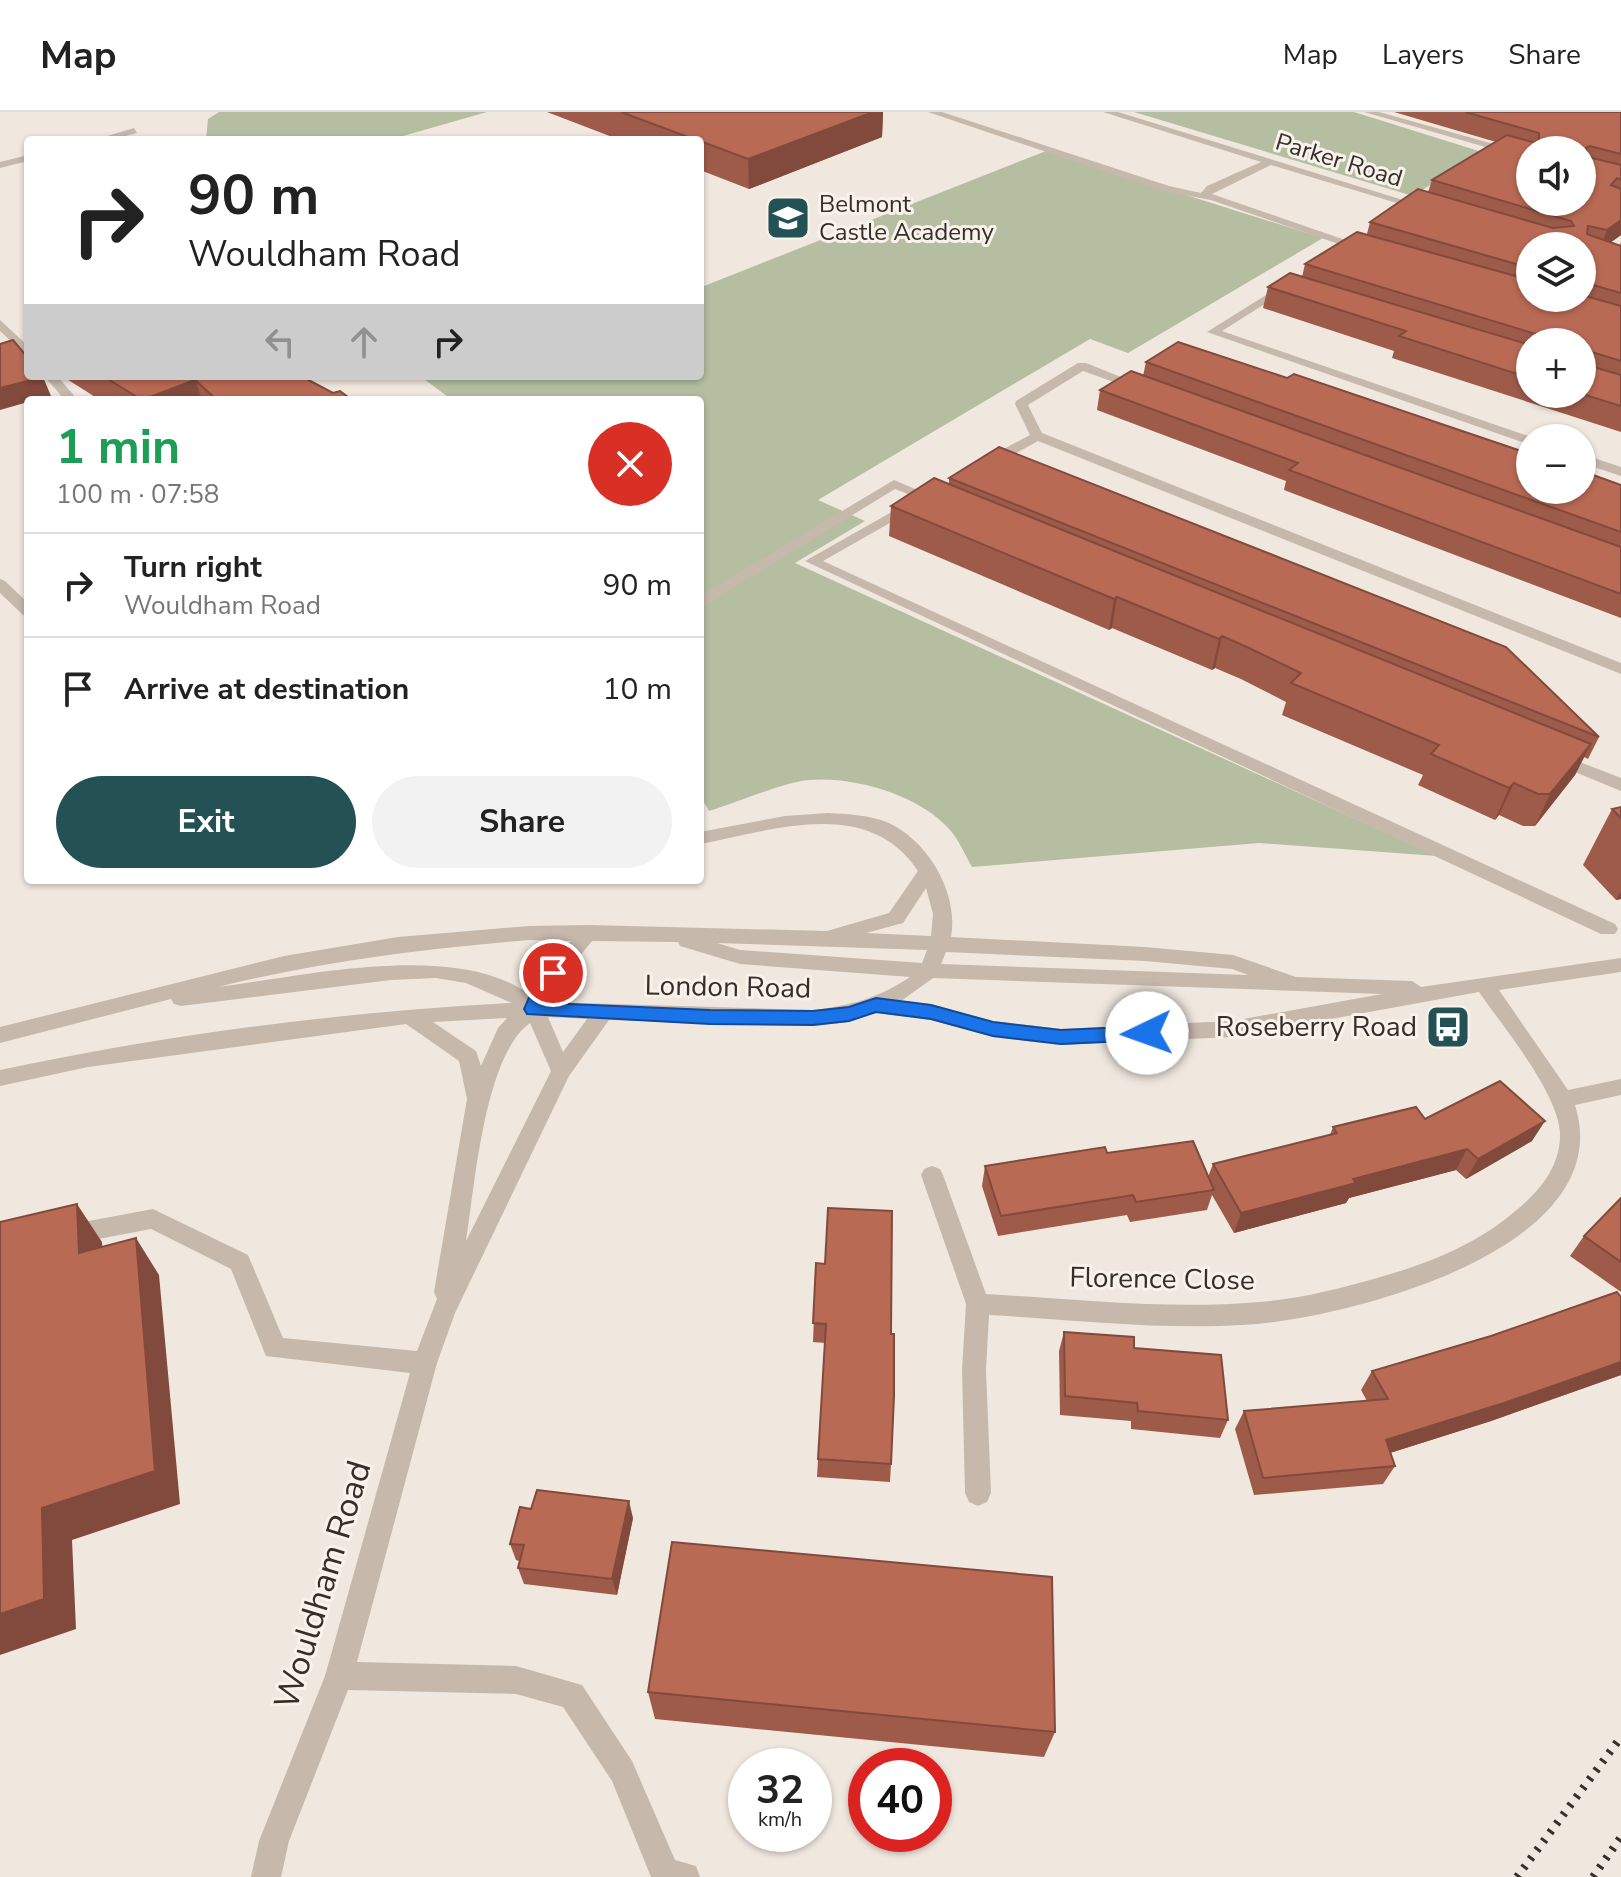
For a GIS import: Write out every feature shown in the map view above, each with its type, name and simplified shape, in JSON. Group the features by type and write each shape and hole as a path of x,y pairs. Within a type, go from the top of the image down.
{"street":[{"path":"933,112 1166,189 1208,198 1365,250"},
{"name":"Parker Road","path":"1108,112 1443,214"},
{"path":"1369,112 1516,153"},
{"path":"115,136 134,131"},
{"path":"0,165 24,159"},
{"path":"1208,198 1206,192 1211,188 1268,162"},
{"path":"1337,254 1350,245"},
{"path":"1298,286 1280,286 1213,332 1516,436"},
{"path":"0,324 24,349"},
{"path":"1157,394 1082,366 1021,404 1037,436 1621,669"},
{"path":"54,380 68,396"},
{"path":"968,474 1037,436"},
{"path":"1596,463 1621,472"},
{"path":"704,601 894,484 933,493 955,509"},
{"path":"933,493 812,561 1608,929"},
{"path":"0,584 24,608"},
{"path":"1534,749 1621,785"},
{"path":"704,837 811,819 872,824 899,837 928,871 943,913 942,932 927,971 920,979 876,1005"},
{"path":"822,938 896,918 928,871"},
{"name":"London Road","path":"0,1035 284,963 398,944 589,932 822,938 1078,950 1233,962 1292,983"},
{"name":"Wouldham Road","path":"443,1312 478,1099 508,1028 534,1009 543,987 589,932"},
{"name":"London Road","path":"662,934 740,957 927,971 1452,989"},
{"name":"London Road","path":"0,1078 104,1056 409,1016 534,1009 813,1018 849,1014 876,1005 931,1012 993,1029 1061,1037 1232,1029 1452,989 1621,965"},
{"path":"117,1005 248,993 338,978 436,971 468,976 513,993 534,1009 561,1071"},
{"name":"Florence Close","path":"978,1304 1212,1315 1257,1313 1347,1297 1431,1272 1492,1241 1543,1201 1562,1174 1573,1142 1570,1118 1563,1099 1485,985"},
{"name":"Wouldham Road","path":"266,1877 274,1841 339,1676 425,1363 443,1312 561,1071 603,1013"},
{"name":"Wouldham Road","path":"409,1016 469,1057 478,1099"},
{"path":"1563,1099 1621,1087"},
{"path":"932,1175 978,1304 974,1370 978,1493"},
{"path":"46,1239 153,1219 240,1262 275,1348 425,1363"},
{"path":"339,1676 516,1680 572,1695 622,1771 665,1874 685,1877"}],"green space":[{"path":"219,112 487,112 403,136 206,136 208,119"},
{"path":"1134,112 1354,112 1482,152 1413,196"},
{"path":"1046,151 1323,238 1128,353 1090,339 818,500 865,521 795,563 1437,856 1259,843 972,867 953,834 937,818 904,798 865,785 809,780 709,811 704,802 704,396 447,396 425,380 704,380 704,286"}],"building":[{"path":"621,112 873,112 748,159 704,142 704,136 685,136"},
{"path":"1465,112 1621,112 1621,154 1596,148 1596,136 1539,136 1539,133"},
{"path":"1507,135 1516,137 1516,205 1432,180"},
{"path":"1596,159 1621,165 1621,180 1617,178 1611,185 1621,189 1621,220 1607,230 1588,226 1587,232 1516,232 1516,264 1370,222 1418,189 1553,228 1574,226 1571,221 1554,216 1596,216"},
{"path":"1357,232 1516,276 1516,312 1596,312 1596,299 1621,306 1621,361 1596,353 1596,328 1516,328 1305,264"},
{"path":"1596,237 1621,246 1621,293 1596,286"},
{"path":"1290,273 1516,341 1516,374 1399,336 1406,331 1268,287"},
{"path":"13,340 24,353 24,380 31,380 0,388 0,344"},
{"path":"1178,342 1287,378 1294,374 1516,449 1516,494 1146,362"},
{"path":"1596,368 1621,375 1621,406 1596,398"},
{"path":"1131,371 1621,547 1621,594 1289,470 1298,463 1100,390"},
{"path":"110,380 195,380 153,396 136,396"},
{"path":"195,380 309,380 333,393 340,391 347,396 213,396"},
{"path":"999,447 1506,647 1599,737 949,478"},
{"path":"1596,476 1621,485 1621,532 1543,504 1596,504"},
{"path":"934,478 1591,744 1550,794 1538,794 1514,783 1509,788 1431,754 1439,745 1291,683 1301,673 1249,648 1222,636 1219,639 1117,597 1114,599 891,506"},
{"path":"1621,807 1621,818 1612,809"},
{"path":"1500,1081 1545,1121 1478,1159 1467,1149 1353,1179 1356,1183 1241,1213 1213,1164 1337,1133 1333,1127 1416,1107 1425,1119"},
{"path":"1193,1141 1214,1190 1136,1202 1133,1195 1001,1216 985,1166 1105,1147 1107,1153"},
{"path":"1621,1198 1621,1262 1584,1236"},
{"path":"77,1204 79,1253 136,1238 155,1471 42,1508 44,1599 0,1614 0,1222"},
{"path":"828,1208 892,1211 894,1396 891,1464 818,1459 826,1324 813,1323 816,1263 825,1264"},
{"path":"1617,1292 1621,1297 1621,1362 1386,1440 1395,1466 1263,1478 1244,1411 1388,1399 1372,1371 1491,1336"},
{"path":"1064,1332 1134,1337 1134,1348 1221,1355 1228,1420 1138,1411 1137,1403 1065,1396"},
{"path":"537,1490 629,1501 612,1579 518,1568 524,1545 510,1544 520,1507 531,1509"},
{"path":"672,1542 1052,1577 1055,1732 648,1692"}],"railway":[{"path":"1517,1877 1621,1737"},
{"path":"1593,1877 1621,1837"}],"place":[{"name":"Belmont Castle Academy","path":"788,218"},
{"name":"Roseberry Road","path":"1448,1027"}],"route":[{"path":"553,973 534,1009 813,1018 849,1014 876,1005 931,1012 993,1029 1061,1037 1147,1033"}]}
